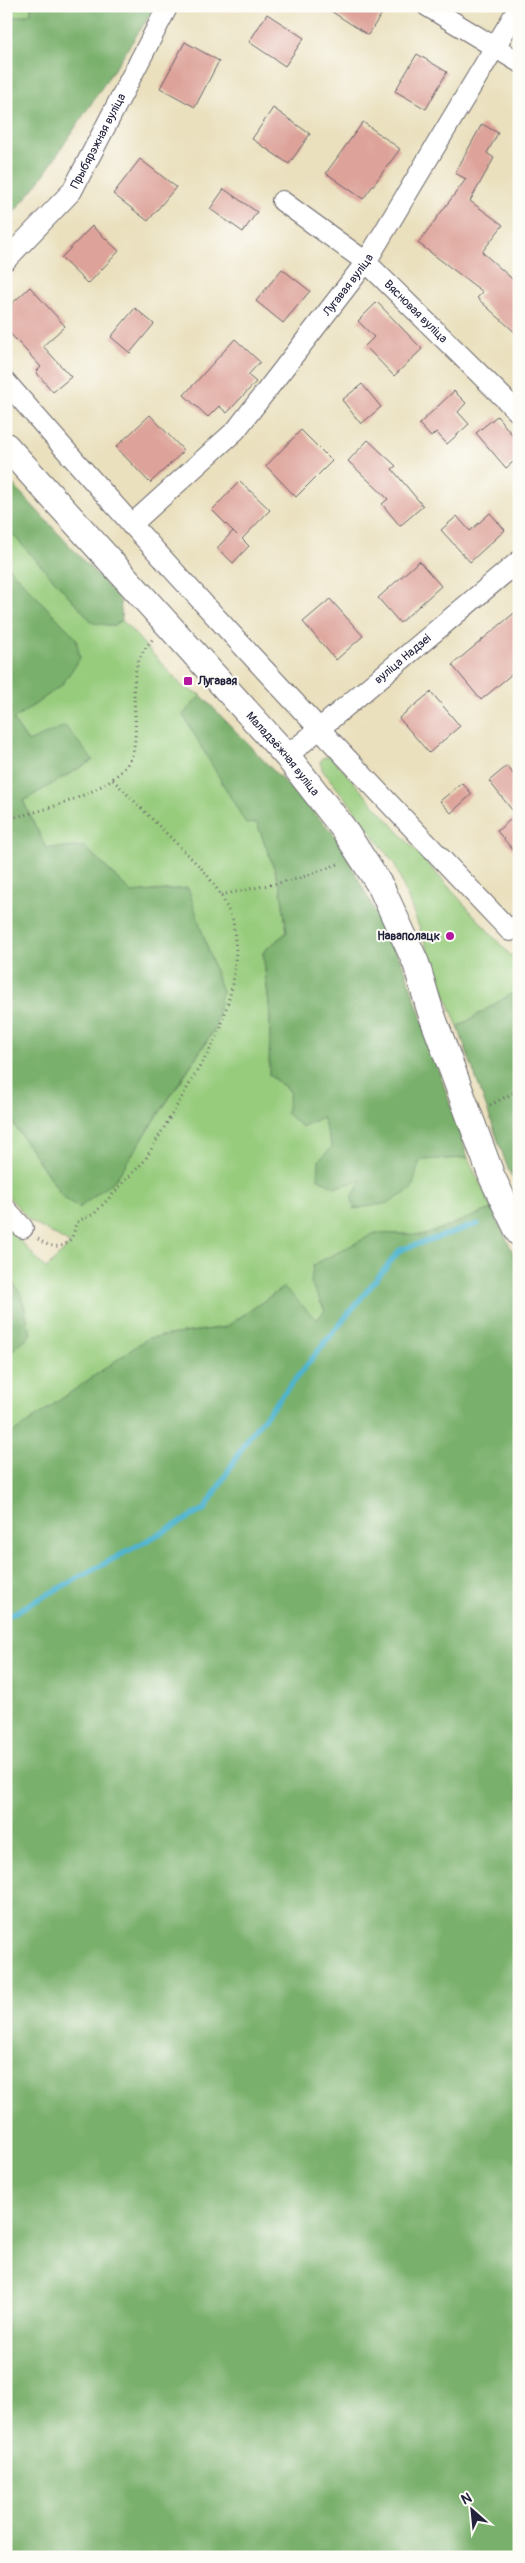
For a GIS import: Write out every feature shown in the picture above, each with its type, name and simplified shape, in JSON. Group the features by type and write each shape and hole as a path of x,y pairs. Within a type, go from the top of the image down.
{"main road":[{"name":"Маладзёжная вуліца","path":"6,446 287,756 343,828 380,887 416,963 430,1010 492,1177 519,1233"}],"street":[{"name":"Прыбярэжная вуліца","path":"6,260 72,191 168,6"},
{"path":"427,6 519,62"},
{"name":"Лугавая вуліца","path":"131,525 236,430 366,262 519,7"},
{"name":"Вясновая вуліца","path":"282,201 366,262 519,413"},
{"path":"6,382 131,525 319,730 514,927"},
{"name":"вуліца Надзеі","path":"287,756 519,562"},
{"path":"6,1209 23,1228"}],"path":[{"path":"6,820 36,813 96,789 112,780 124,767 132,754 135,733 132,685 140,654 168,626"},
{"path":"23,1228 46,1245 62,1246 69,1242 75,1225 83,1218 94,1214 145,1160 219,1034 234,984 236,950 233,920 221,895 205,872 112,780"},
{"path":"221,895 297,879 361,856"},
{"path":"470,1116 519,1090"}],"green space":[{"path":"6,6 31,6 31,14 6,19"},
{"path":"31,6 156,6 39,182 6,222 6,19 31,14"},
{"path":"6,477 120,600 122,620 114,626 93,623 6,527"},
{"path":"6,527 93,622 114,626 122,620 183,687 201,695 183,715 257,823 280,884 287,932 263,952 270,1014 269,1075 322,1116 332,1147 319,1160 468,1158 492,1209 425,1235 375,1233 311,1283 325,1311 316,1320 284,1287 226,1327 148,1338 6,1438 6,1356 31,1334 21,1294 6,1273 6,1225 46,1269 70,1244 30,1221 6,1193 6,1113 63,1197 79,1208 116,1179 215,1029 188,888 132,893 85,847 46,848 23,801 93,760 28,742 13,720 62,685 75,638 6,565"},
{"path":"6,565 76,638 80,658 62,685 13,720 28,742 65,726 93,760 23,801 46,848 85,847 132,893 188,888 222,992 215,1028 116,1179 79,1208 63,1197 6,1113"},
{"path":"201,695 336,836 405,969 468,1158 420,1160 412,1189 389,1203 354,1209 352,1197 362,1180 336,1187 318,1179 319,1160 332,1147 322,1117 302,1127 286,1113 290,1091 269,1075 270,1014 263,952 287,932 280,884 257,823 246,824 183,715"},
{"path":"330,756 511,956 519,950 519,989 458,1027 395,865 351,805 323,771 320,763 322,758"},
{"path":"519,989 519,1190 508,1169 458,1027"},
{"path":"492,1209 519,1265 519,2557 6,2557 6,1438 148,1338 226,1327 284,1287 317,1320 325,1310 311,1283 313,1265 375,1233 425,1235"},
{"path":"6,1273 21,1294 31,1334 6,1356"}],"building":[{"path":"323,6 375,6 383,12 368,35"},
{"path":"267,14 304,38 285,66 249,42"},
{"path":"185,42 219,61 195,107 160,88"},
{"path":"417,54 447,72 426,109 395,91"},
{"path":"273,108 310,134 289,164 252,139"},
{"path":"363,122 400,149 363,199 326,173"},
{"path":"482,124 498,133 487,153 494,158 470,201 503,225 482,252 519,285 519,336 477,298 483,292 418,243 466,179 455,173"},
{"path":"140,159 176,187 148,221 113,194"},
{"path":"224,189 257,212 243,232 210,209"},
{"path":"92,226 119,251 88,284 61,258"},
{"path":"282,269 310,291 283,323 256,301"},
{"path":"30,287 65,326 43,346 71,377 53,392 36,372 41,367 6,329 6,309"},
{"path":"377,302 422,349 394,376 365,346 374,337 358,321"},
{"path":"135,308 154,324 130,353 111,337"},
{"path":"235,339 260,362 248,375 256,382 227,413 219,406 208,417 184,395"},
{"path":"362,384 381,407 361,424 342,400"},
{"path":"454,391 466,403 458,412 469,424 447,444 436,432 431,437 419,424"},
{"path":"150,415 184,451 150,483 116,447"},
{"path":"497,416 519,443 519,457 506,468 476,433"},
{"path":"301,430 332,461 296,497 266,466"},
{"path":"368,440 396,466 392,469 423,506 400,526 382,504 388,499 348,461"},
{"path":"240,481 270,510 242,539 249,546 233,563 217,548 233,531 212,510"},
{"path":"490,513 505,530 470,562 441,530 457,516 470,531"},
{"path":"419,561 441,586 400,623 378,598"},
{"path":"330,599 363,636 336,660 303,622"},
{"path":"519,609 519,668 481,700 452,665"},
{"path":"431,692 460,726 429,753 399,718"},
{"path":"507,766 519,781 519,857 497,831 516,815 489,781"},
{"path":"462,783 472,794 451,813 440,801"}],"waterway":[{"path":"6,1617 205,1509 250,1435 400,1250 478,1224"}],"place":[{"name":"Лугавая","path":"188,681"},
{"name":"Наваполацк","path":"450,936"}]}
